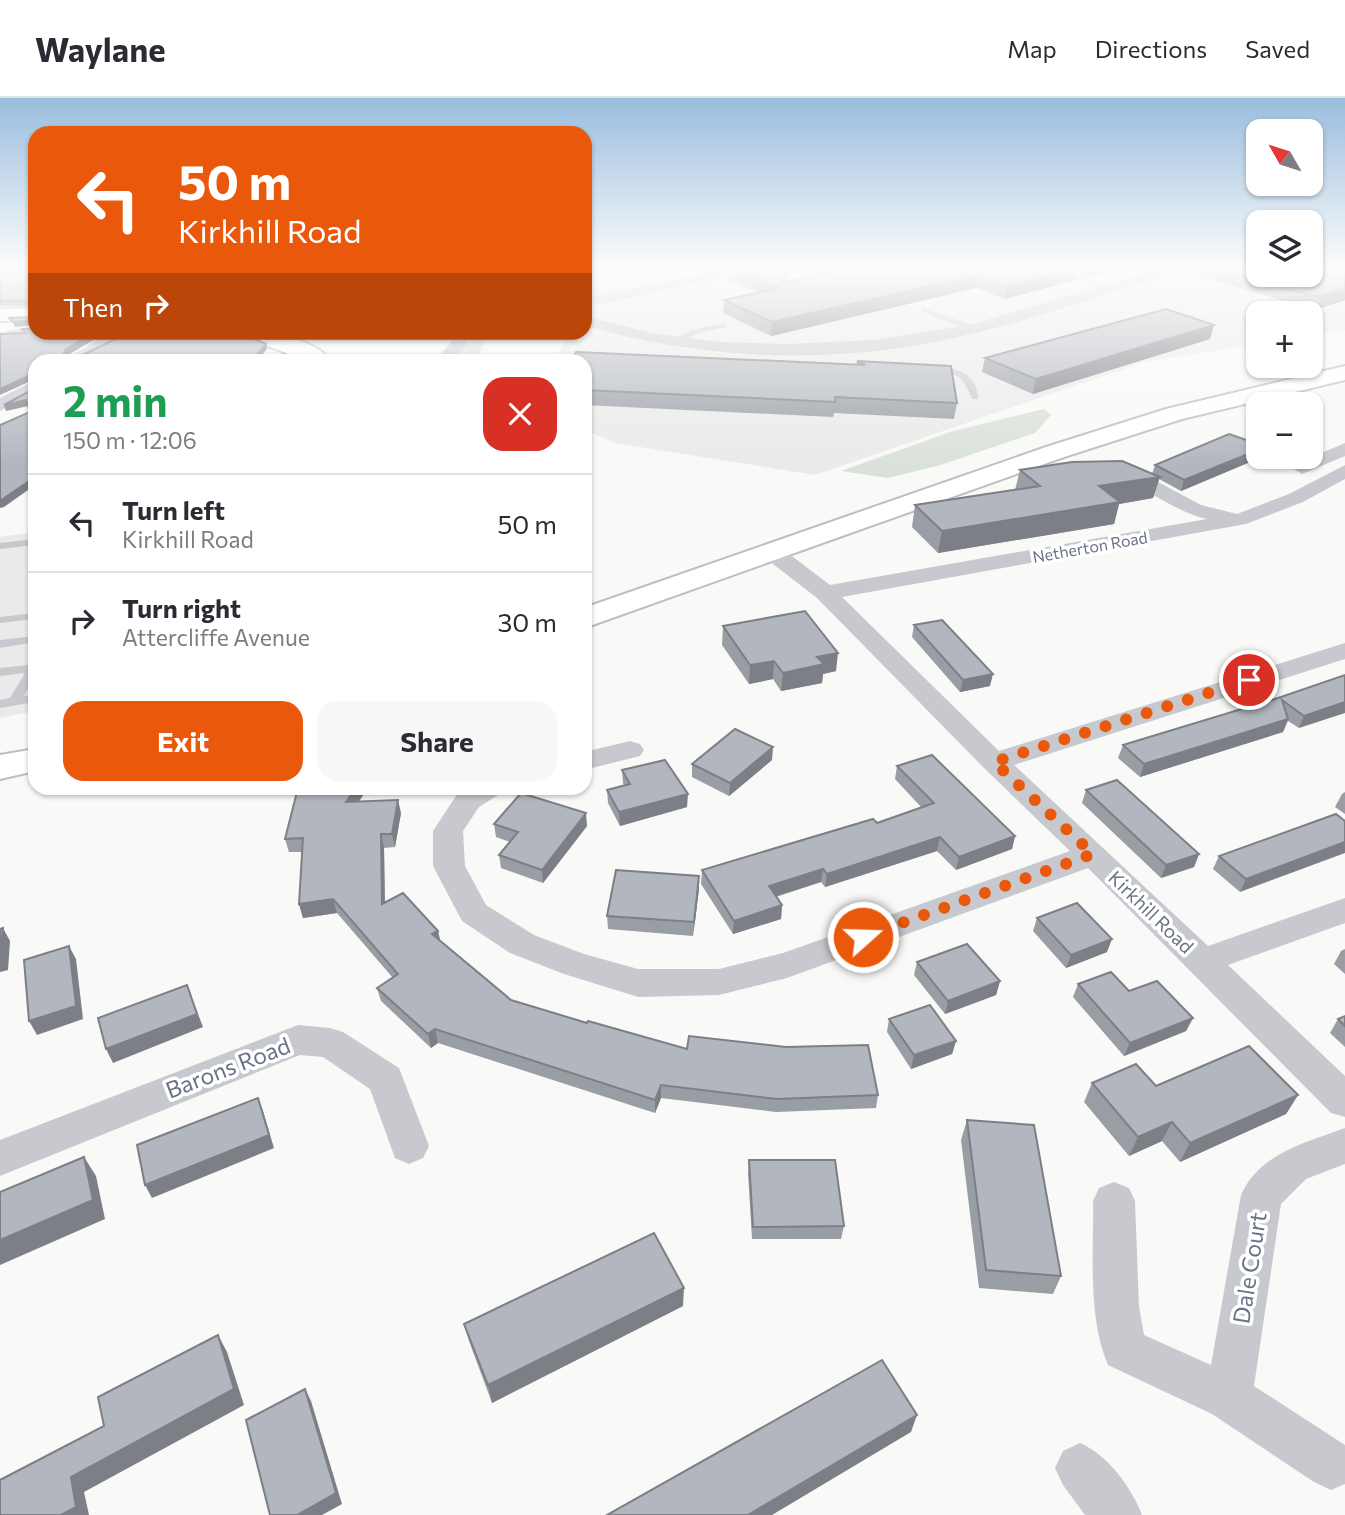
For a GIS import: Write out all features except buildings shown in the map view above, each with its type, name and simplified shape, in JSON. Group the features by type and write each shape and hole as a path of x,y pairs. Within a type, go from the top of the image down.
{"main road":[{"path":"272,340 309,354"},
{"path":"592,616 1055,452 1174,414 1345,373"},
{"path":"0,744 28,738"},
{"path":"0,767 28,761"}],"street":[{"path":"629,334 741,353 915,341 949,334"},
{"path":"84,354 104,340"},
{"path":"448,354 458,345 458,340"},
{"path":"1,404 28,389"},
{"path":"1323,459 1345,449"},
{"path":"1096,473 1106,471 1140,480 1194,510 1239,520"},
{"name":"Netherton Road","path":"825,593 1239,520 1296,498 1345,471"},
{"name":"Kirkhill Road","path":"772,552 825,593 994,762 1093,854 1345,1101"},
{"path":"994,762 1345,651"},
{"path":"592,759 630,750"},
{"path":"476,795 468,800 448,831 449,866 474,913 522,944 576,965 638,983 719,982 787,965 1093,854"},
{"path":"1202,961 1345,910"},
{"name":"Barons Road","path":"0,1158 298,1040 330,1043 386,1079 409,1146"},
{"name":"Dale Court","path":"1229,1397 1262,1195 1292,1166 1345,1146"},
{"path":"1114,1200 1116,1306 1124,1349 1229,1397 1331,1465"},
{"path":"1080,1468 1117,1515"}],"lane":[{"path":"672,343 690,334"},
{"path":"925,367 950,370 966,376 971,380 975,397"},
{"path":"0,545 28,543"},
{"path":"0,620 28,617"},
{"path":"0,643 28,640"},
{"path":"0,672 28,664"},
{"path":"15,701 28,674"},
{"path":"0,704 28,699"}],"shaded area":[{"path":"592,334 1246,334 1246,346 1144,362 815,475 615,443 592,433 592,354 558,354 565,340 592,340"},
{"path":"465,340 485,340 479,354 454,354"},
{"path":"1044,409 1051,415 1035,433 937,466 888,478 841,471 953,431"},
{"path":"28,533 28,712 0,718 0,537"}],"route":[{"path":"863,937 1093,854 994,762 1249,680"}]}
